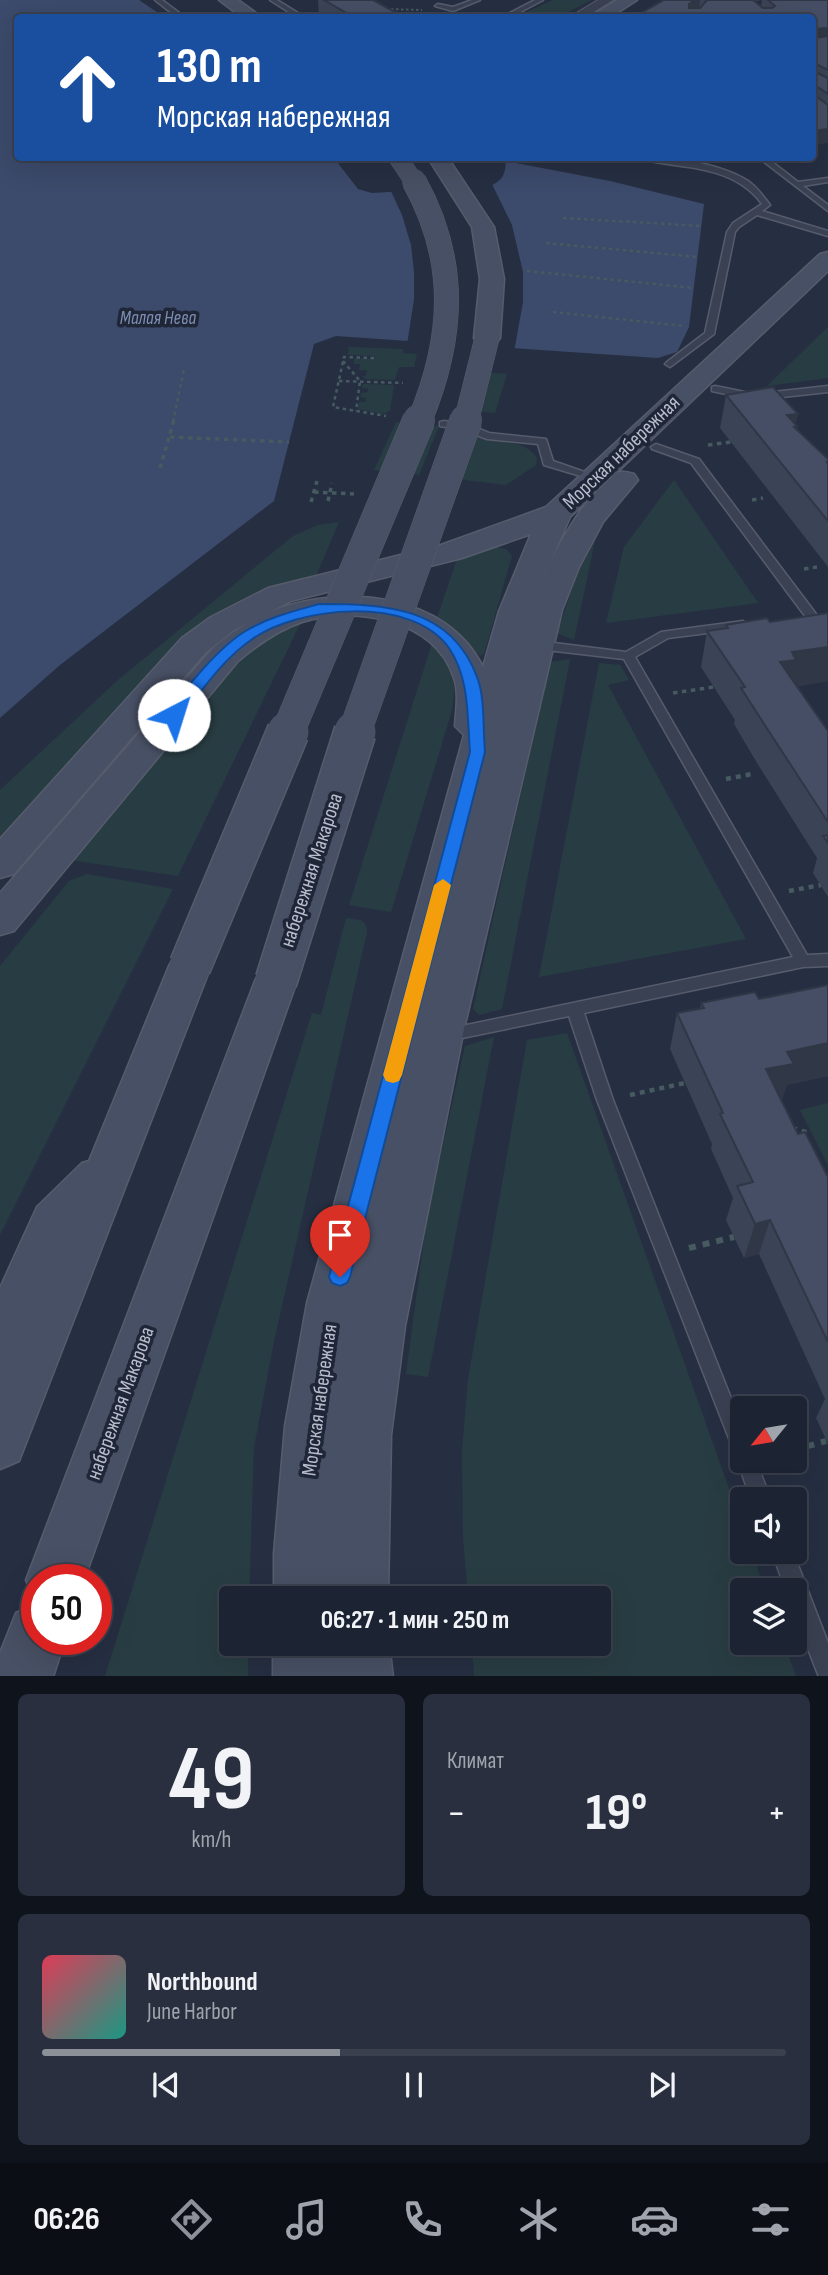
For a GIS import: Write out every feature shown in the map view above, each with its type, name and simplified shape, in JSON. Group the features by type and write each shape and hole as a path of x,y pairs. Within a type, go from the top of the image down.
{"main road":[{"path":"603,14 629,0"},
{"path":"225,8 243,14"},
{"path":"0,1441 190,966 423,411 444,335 449,278 439,232 419,185 400,161"},
{"name":"набережная Макарова","path":"61,1564 276,981 360,716 468,415 487,338 492,279 483,227 440,161"},
{"path":"464,161 476,191 483,227"},
{"name":"Морская набережная","path":"303,1586 312,1426 333,1303 515,611 533,562 557,513 828,259"},
{"name":"Морская набережная","path":"359,1586 364,1434 379,1326 442,1029 546,610 563,567 590,518 715,389 828,285"},
{"path":"0,864 194,645 220,622 254,603 291,589 435,556 508,534 557,513"},
{"path":"0,920 226,654 247,636 295,614 319,608 361,608 407,615 432,626 454,645 471,678 477,752"},
{"path":"0,1347 54,1223 111,1167"},
{"path":"22,1676 30,1655"},
{"path":"303,1656 304,1676"},
{"path":"360,1656 362,1676"}],"street":[{"path":"581,14 607,0"}],"lane":[{"path":"158,0 177,14"},
{"path":"273,0 296,14"},
{"path":"438,6 453,9 477,0"},
{"path":"511,14 540,0"},
{"path":"660,161 730,176 762,197 766,205 736,225 731,232 709,334 670,364"},
{"path":"767,161 828,209"},
{"path":"797,184 828,180"},
{"path":"757,212 828,234"},
{"path":"715,389 754,397 828,389"},
{"path":"444,424 465,427 487,436 542,441 548,463 594,477"},
{"path":"656,447 695,461 812,617"},
{"path":"799,618 828,615"},
{"path":"538,645 628,656 666,635 759,623"},
{"path":"628,656 803,961"},
{"path":"442,1029 462,1032 803,961 828,960"},
{"path":"574,1008 605,1100 730,1420"},
{"path":"787,1564 828,1672"}],"path":[{"path":"378,10 385,14"},
{"path":"563,218 702,226"},
{"path":"546,243 698,257"},
{"path":"527,271 694,288"},
{"path":"553,312 689,327"},
{"path":"374,358 344,357 333,407 391,417"},
{"path":"343,361 360,382 356,411"},
{"path":"160,468 170,437 184,369"},
{"path":"338,381 403,383"},
{"path":"170,437 289,442"},
{"path":"311,502 317,481"},
{"path":"328,501 332,483"},
{"path":"314,492 354,494"},
{"path":"652,697 714,687"},
{"path":"605,1100 685,1083"},
{"path":"786,1126 809,1133"},
{"path":"665,1254 734,1237"},
{"path":"807,1446 826,1441"}],"green space":[{"path":"553,0 592,0 564,14 523,14"},
{"path":"828,327 828,378 767,386"},
{"path":"349,347 403,349 403,353 417,354 414,367 399,367 395,380 365,379 363,376 366,376 367,370 359,370 360,364 354,364 354,359 347,358 374,359 375,356 348,355"},
{"path":"471,371 507,374 495,413 458,409"},
{"path":"363,384 394,385 390,411 383,414 358,409 359,402 366,402 366,398 360,397 361,393 368,392 368,388 362,388"},
{"path":"396,422 439,426 419,475 374,470"},
{"path":"461,430 483,439 526,448 537,458 536,465 506,485 432,476"},
{"path":"674,480 758,603 606,623 624,547"},
{"path":"339,522 317,574 282,584 212,617 0,841 0,790 118,680 293,536 318,525"},
{"path":"595,541 574,640 557,633 577,574"},
{"path":"496,547 506,549 512,556 484,654 480,656 458,632 437,618 457,559"},
{"path":"301,622 178,876 70,860 237,658 279,630"},
{"path":"433,640 452,673 452,710 391,912 349,905"},
{"path":"570,659 502,1009 479,1015 473,1009 550,662"},
{"path":"599,663 620,665 629,680 608,685 746,939 539,977"},
{"path":"87,874 173,889 0,1235 0,966 69,881"},
{"path":"346,918 361,920 366,925 367,932 274,1341 254,1447 249,1586 219,1586 219,1656 248,1656 248,1676 105,1676 312,1013 321,1015"},
{"path":"567,1033 730,1491 730,1564 756,1564 761,1578 730,1578 730,1655 788,1655 796,1676 474,1676 473,1656 611,1656 611,1586 467,1586 463,1537 462,1452 468,1379 527,1040"},
{"path":"494,1037 428,1377 406,1374 427,1217 465,1046"},
{"path":"828,1103 828,1165 800,1110"}],"water":[{"name":"Малая Нева","path":"0,0 139,0 160,14 14,14 14,161 336,161 358,189 372,193 490,186 503,176 506,161 610,181 704,204 689,327 677,352 658,358 336,336 314,344 274,501 60,665 0,718"}],"pier":[{"path":"491,182 512,225 523,272 523,302 514,352 407,345 414,299 414,272 411,245 402,215 390,189"}],"building":[{"path":"324,0 373,0 399,14 348,14"},
{"path":"664,0 695,0 689,4 689,8 700,8 707,0 753,0 763,8 772,8 775,6 768,0 828,0 828,28 816,29 816,14 639,14"},
{"path":"828,36 828,70 816,64 816,38"},
{"path":"816,72 828,78 828,94 816,86"},
{"path":"816,96 828,105 828,129 816,130"},
{"path":"773,387 798,414 787,415 797,426 794,427 828,459 828,521 726,395"},
{"path":"828,613 828,647 792,652 796,660 780,662 828,731 828,822 741,688 745,687 707,631 767,618 770,622"},
{"path":"828,985 828,1043 787,1052 794,1064 766,1069 798,1134 805,1132 828,1177 828,1342 770,1220 755,1224 737,1186 753,1182 720,1114 723,1113 677,1013 704,1008 701,1003 755,992 759,999"}],"slow traffic":[{"path":"393,1075 443,885"}],"route":[{"path":"174,715 226,654 247,636 295,614 319,608 361,608 407,615 432,626 454,645 471,678 477,752 340,1277"}]}
